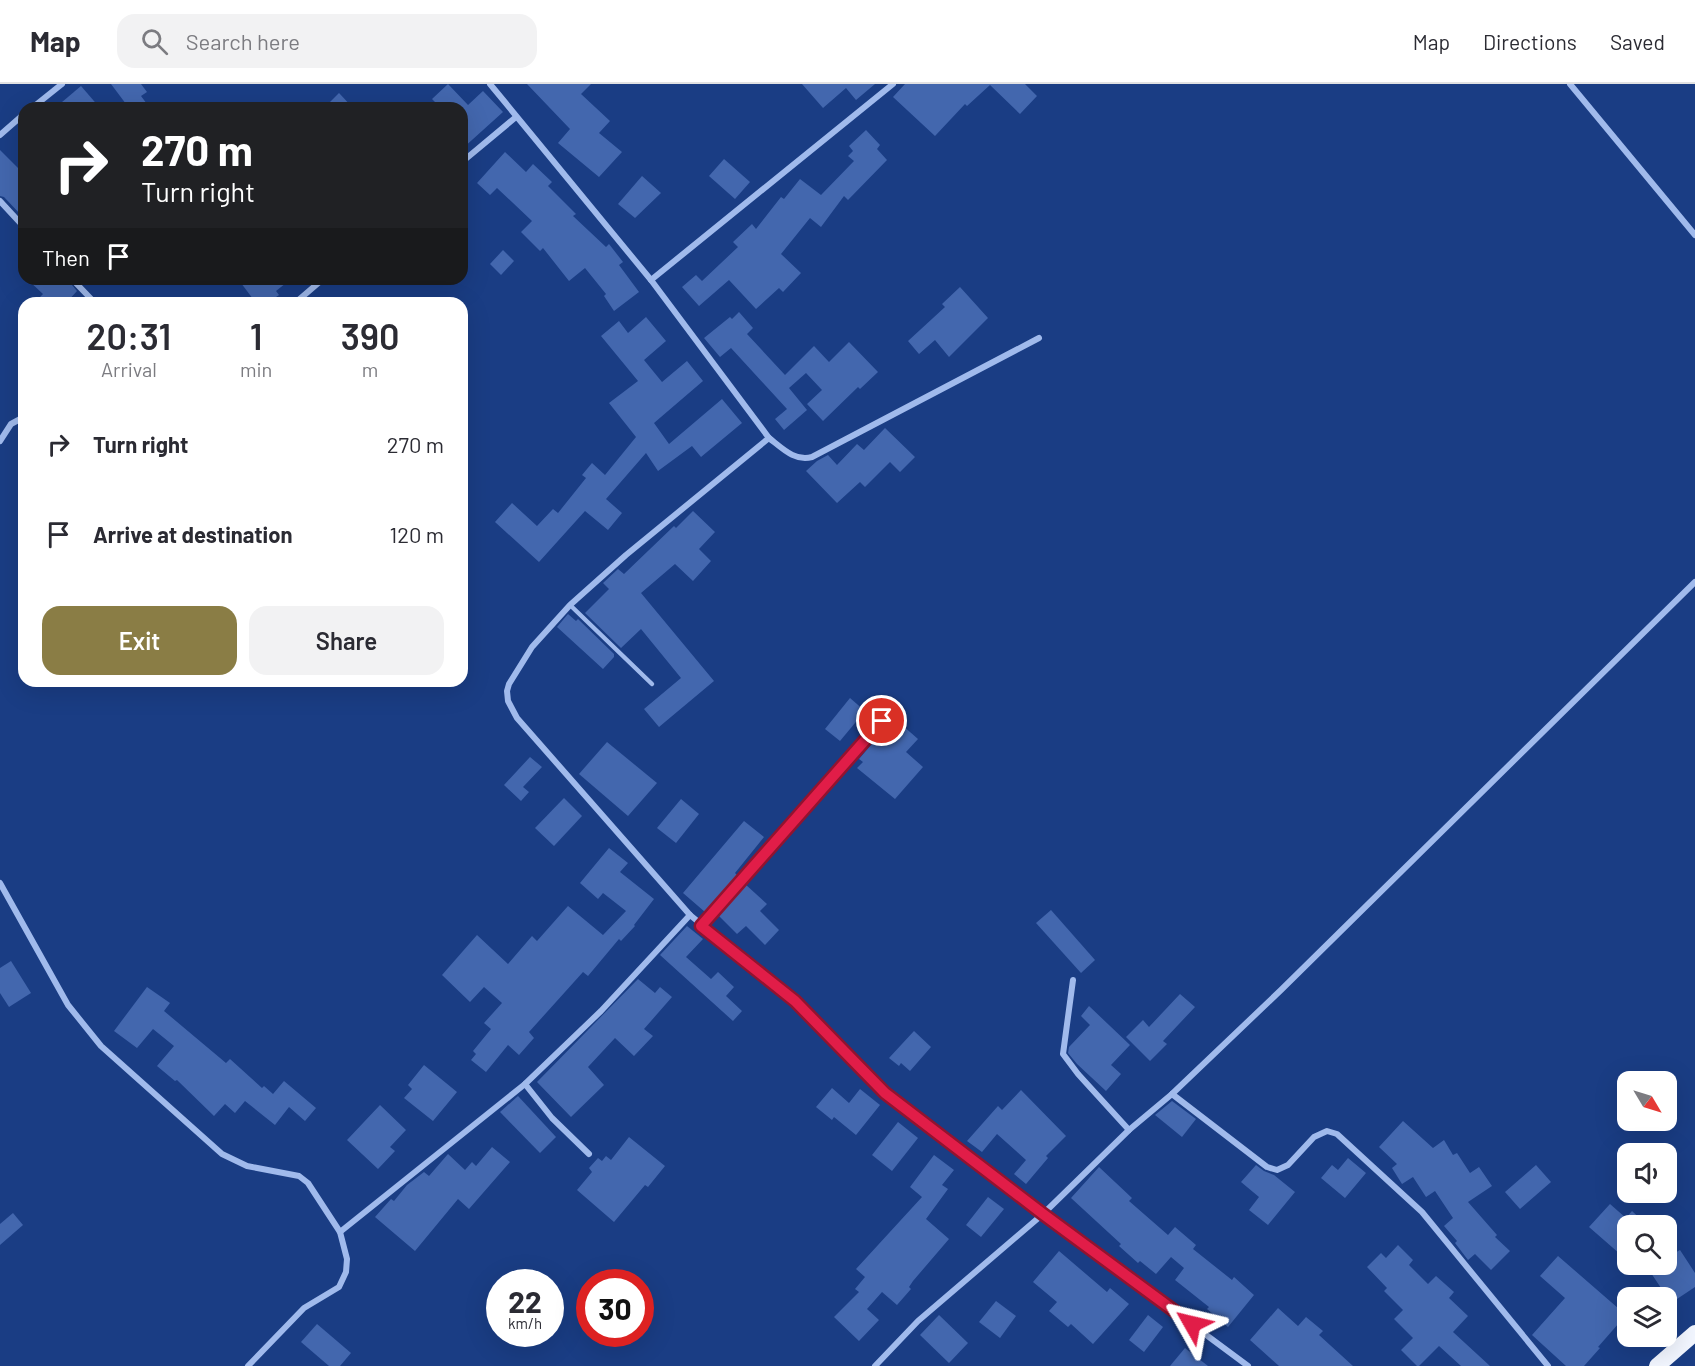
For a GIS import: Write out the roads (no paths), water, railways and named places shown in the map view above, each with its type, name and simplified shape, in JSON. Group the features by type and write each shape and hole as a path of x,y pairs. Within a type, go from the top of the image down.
{"highway":[{"path":"1657,1366 1695,1334"}],"street":[{"path":"40,102 62,84"},
{"path":"490,84 651,280 769,438 795,457 804,459 812,457 1039,338"},
{"path":"651,280 893,84"},
{"path":"1570,84 1695,235"},
{"path":"468,157 516,117"},
{"path":"0,135 18,119"},
{"path":"0,201 18,220"},
{"path":"78,285 89,297"},
{"path":"302,297 316,285"},
{"path":"0,441 11,424 18,420"},
{"path":"769,438 626,555 570,605 532,647 507,691 508,700 517,718 690,915 795,1001 885,1093 1248,1366"},
{"path":"874,1366 918,1321 1043,1214 1129,1130 1172,1094 1289,982 1695,582"},
{"path":"701,926 882,721"},
{"path":"0,883 68,1005 101,1046 222,1154 247,1166 299,1176 308,1183 340,1232 347,1259 346,1272 339,1287 304,1308 248,1366"},
{"path":"340,1232 525,1084 602,1011 690,915"},
{"path":"1073,980 1062,1054 1129,1130"},
{"path":"525,1084 552,1118 589,1154"},
{"path":"1172,1094 1267,1167 1277,1170 1288,1165 1314,1137 1327,1131 1337,1134 1422,1212 1548,1366"}],"lane":[{"path":"570,605 652,684"}]}
